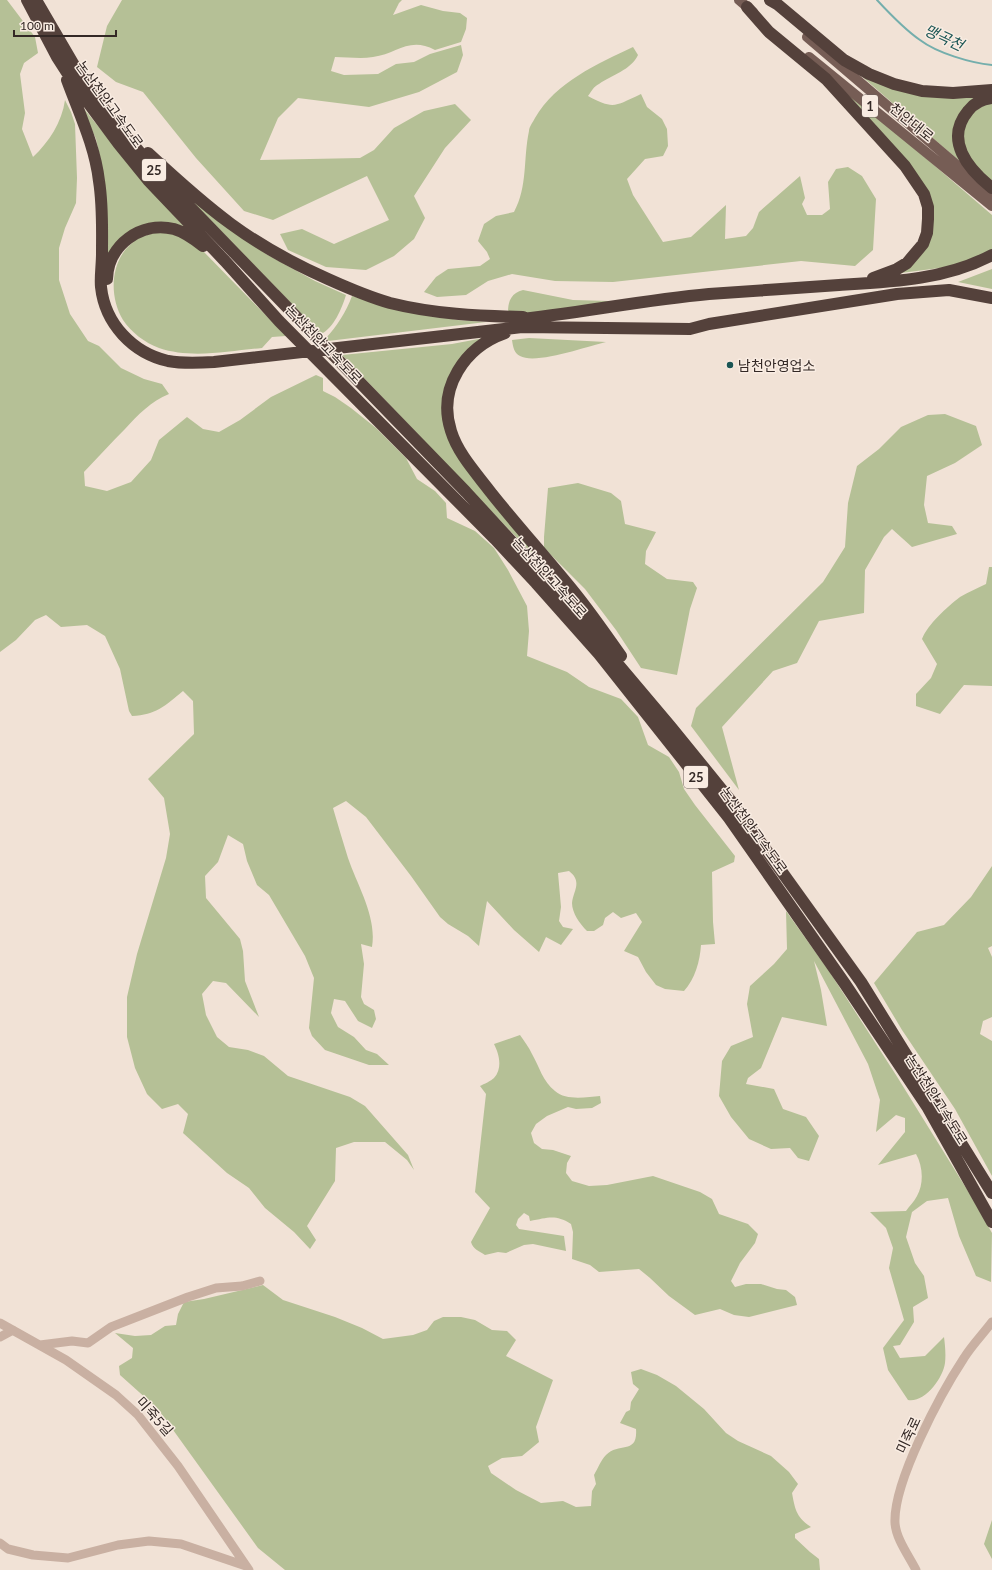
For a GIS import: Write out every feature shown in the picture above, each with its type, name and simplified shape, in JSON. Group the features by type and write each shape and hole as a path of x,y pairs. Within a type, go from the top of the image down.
{"highway":[{"name":"논산천안고속도로","path":"27,0 57,57 75,85 148,180 279,321 338,379 536,583 598,654 729,818 845,984 928,1108 992,1222"},
{"name":"논산천안고속도로","path":"36,0 78,72 112,118 158,174 297,320 354,376 466,492 546,580 671,727 731,801 861,982 992,1193"},
{"path":"770,0 777,4 844,60 869,74 894,84 922,91 953,93 992,90"},
{"path":"743,3 769,32 826,79 905,166 924,194 928,207 927,233 919,249 907,263 897,269 855,284"},
{"path":"57,57 84,124 94,156 99,179 103,208 101,286 102,294 110,317 120,332 132,344 146,353 170,361 188,363 207,362 522,327 690,329 709,324 897,294 949,290 992,298"},
{"path":"992,98 980,100 964,116 959,125 958,142 963,157 974,172 992,188"},
{"path":"112,118 192,193 226,220 278,254 317,274 374,298 411,307 479,316 542,317"},
{"path":"247,285 193,239 181,232 164,228 144,231 127,239 114,254 107,276 107,285 112,306 120,322 128,331 144,344 153,349 187,356 542,317 700,295 855,284 933,276 972,265 992,255"},
{"path":"897,294 959,277 992,263"},
{"path":"522,327 483,343 474,350 458,368 452,380 448,398 447,415 451,430 463,456 521,531 599,624 671,727"}],"main road":[{"name":"천안대로","path":"764,0 992,195"},
{"name":"천안대로","path":"743,3 992,206"}],"street":[{"path":"40,1345 72,1340 88,1342 111,1327 188,1297 216,1288 242,1286 260,1281"},
{"name":"미죽5길","path":"0,1322 66,1360 116,1395 138,1415 178,1466 247,1568"},
{"name":"미죽로","path":"916,1570 897,1533 895,1524 901,1487 926,1428 954,1373 964,1357 992,1322"},
{"path":"0,1337 13,1330"},
{"path":"0,1543 8,1549 33,1555 68,1558 118,1545 149,1542 181,1544 247,1568"}],"green space":[{"path":"0,0 7,0 35,37 38,53 24,63 20,74 25,113 22,129 33,157 44,145 58,124 65,100 75,124 77,178 76,203 65,228 59,248 59,280 70,314 88,341 99,346 121,368 144,379 162,384 169,394 156,400 140,414 84,472 85,486 107,491 131,482 151,460 159,440 187,417 203,429 219,432 240,420 271,397 316,375 323,378 323,391 351,408 376,428 406,458 417,479 435,491 446,503 447,518 475,531 494,548 508,570 527,606 529,631 527,656 567,672 589,687 621,699 638,717 648,745 669,757 679,772 684,789 735,856 734,862 712,872 715,944 701,945 696,970 684,991 665,989 656,985 646,972 638,957 624,951 642,922 636,913 621,918 613,912 605,918 603,925 594,931 587,931 579,922 573,911 572,903 576,887 576,879 569,871 558,873 561,907 559,921 563,927 573,929 561,945 546,937 539,952 514,930 487,901 479,946 468,936 448,924 440,917 366,817 346,801 333,808 348,858 366,902 372,925 372,947 361,944 364,964 361,997 364,1004 374,1010 376,1019 372,1028 358,1021 345,1001 334,999 331,1013 338,1027 354,1037 366,1050 377,1054 389,1065 369,1065 325,1050 312,1036 309,1028 314,978 305,956 269,895 257,885 247,861 243,844 228,835 218,862 205,876 206,898 240,939 243,951 245,981 259,1017 226,983 213,981 202,994 206,1015 217,1037 229,1047 248,1050 264,1056 288,1076 350,1097 365,1106 408,1155 414,1170 407,1160 385,1142 354,1142 336,1148 335,1181 307,1226 316,1240 310,1249 294,1232 265,1208 249,1188 227,1173 183,1133 188,1114 178,1104 162,1109 147,1094 135,1068 127,1037 127,997 137,954 166,858 170,834 164,798 148,779 194,734 193,701 183,691 154,712 132,716 129,711 120,669 105,636 87,625 61,627 46,615 35,620 16,640 0,652"},
{"path":"122,0 402,0 393,15 421,5 443,11 460,13 467,18 466,29 461,42 435,50 426,46 410,45 373,57 335,57 331,71 344,75 378,74 396,64 414,62 430,54 461,45 463,55 457,72 419,92 369,107 298,98 278,118 260,160 360,158 374,150 394,128 424,111 455,104 471,120 445,148 414,196 425,218 414,239 394,256 366,270 326,267 288,250 280,234 302,229 334,244 389,220 367,176 273,220 244,211 196,158 143,92 116,82 97,67 107,26"},
{"path":"633,47 638,55 631,65 596,86 588,96 609,105 614,105 620,104 641,94 647,107 662,119 667,129 668,146 663,156 645,159 627,179 633,195 663,242 691,237 726,205 725,239 746,236 753,228 759,212 800,176 805,198 802,204 807,215 822,215 830,209 828,182 836,169 848,167 862,176 876,199 873,250 855,266 801,261 613,282 555,281 512,274 488,281 466,295 437,297 424,292 436,277 448,269 480,266 490,259 487,252 478,241 484,224 496,216 514,212 523,182 529,129 544,105 554,94 578,75"},
{"path":"859,74 883,82 987,94 957,120 964,165"},
{"path":"836,81 992,215 992,251 955,266 901,273 912,263 930,209"},
{"path":"992,102 992,182 972,162 964,143 963,134 964,126 974,112"},
{"path":"81,105 131,167 186,229 168,223 108,256 100,157 96,139"},
{"path":"190,199 266,254 315,281 346,295 340,311 330,327 321,334"},
{"path":"156,232 171,233 187,239 204,252 286,336 272,337 262,348 197,354 159,348 139,337 130,329 118,311 115,301 114,280 119,260 124,251 140,238"},
{"path":"992,269 992,289 958,282"},
{"path":"523,290 573,300 610,301 595,305 522,314 508,312 509,304 513,295"},
{"path":"352,296 457,320 486,322 328,341 326,338 341,318"},
{"path":"489,337 460,360 446,428 562,585 342,355 452,344"},
{"path":"529,338 606,342 549,357 528,358 520,356 516,353 513,347 512,340"},
{"path":"945,414 976,426 982,445 955,463 927,476 924,505 928,523 952,526 957,534 912,547 892,529 884,537 865,570 864,613 819,621 797,663 773,671 722,727 739,790 691,726 696,708 823,582 845,547 848,503 857,466 879,449 901,427 928,415"},
{"path":"578,483 611,493 621,501 625,524 656,532 646,551 645,564 667,579 693,582 697,588 690,609 677,675 641,668 616,630 585,589 544,548 548,488"},
{"path":"989,567 992,567 992,686 964,685 940,714 916,706 916,694 931,678 937,664 922,639 925,633 938,616 955,601 963,595 986,584"},
{"path":"992,866 992,946 988,948 992,957 992,1017 983,1021 980,1034 992,1041 992,1176 955,1109 902,1030 874,983 917,932 944,925 971,897"},
{"path":"786,911 829,971 896,1075 971,1196 992,1233 991,1282 976,1276 959,1236 948,1198 927,1201 912,1212 906,1237 915,1263 924,1276 928,1298 913,1307 914,1322 900,1345 893,1346 900,1358 925,1356 944,1337 945,1353 944,1369 941,1376 927,1394 914,1400 908,1400 888,1370 883,1348 904,1320 889,1268 893,1248 886,1228 870,1212 906,1211 916,1198 921,1186 922,1175 920,1164 916,1154 878,1165 905,1132 905,1118 896,1115 876,1132 880,1100 868,1064 814,961 827,1026 782,1017 761,1068 748,1078 746,1084 774,1089 783,1109 806,1117 819,1136 809,1161 798,1158 790,1148 771,1149 749,1139 731,1117 719,1096 722,1061 731,1046 753,1037 747,1004 750,986 774,964 787,949"},
{"path":"520,1035 544,1079 555,1091 571,1097 600,1096 601,1103 592,1108 576,1109 568,1107 547,1116 536,1124 531,1133 534,1143 542,1149 553,1150 571,1156 567,1163 566,1173 572,1181 589,1186 607,1185 653,1176 700,1192 712,1199 719,1214 748,1224 758,1234 755,1243 740,1263 731,1281 735,1287 746,1284 761,1284 786,1290 795,1297 797,1305 749,1317 734,1315 720,1309 695,1315 669,1296 639,1269 599,1272 590,1265 572,1259 573,1232 571,1224 556,1218 530,1221 529,1216 524,1213 518,1219 516,1225 519,1229 564,1236 566,1251 533,1244 524,1245 506,1253 498,1252 485,1255 475,1248 471,1242 490,1208 475,1192 486,1094 480,1086 494,1078 497,1074 499,1057 494,1044"},
{"path":"263,1285 283,1300 335,1317 362,1328 383,1339 413,1335 427,1330 434,1321 443,1317 461,1317 475,1320 492,1330 507,1331 516,1340 506,1356 553,1380 536,1427 539,1442 522,1456 502,1458 488,1466 491,1473 516,1490 541,1503 563,1501 576,1507 591,1506 592,1491 596,1484 594,1475 603,1459 611,1451 631,1445 636,1437 636,1429 620,1423 626,1412 630,1410 631,1402 639,1389 633,1384 631,1372 641,1369 657,1375 676,1386 704,1409 726,1433 738,1441 771,1456 789,1472 798,1484 792,1493 797,1512 802,1520 811,1527 795,1534 795,1538 819,1559 820,1570 285,1570 258,1548 158,1409 120,1375 119,1366 132,1358 133,1348 115,1333 135,1336 151,1335 165,1326 176,1325 178,1314 184,1302 204,1299"},
{"path":"992,1520 992,1559 984,1544"}],"waterway":[{"name":"맹곡천","path":"877,0 914,36 927,45 954,57 992,65"}],"place":[{"name":"남천안영업소","path":"730,365"}]}
